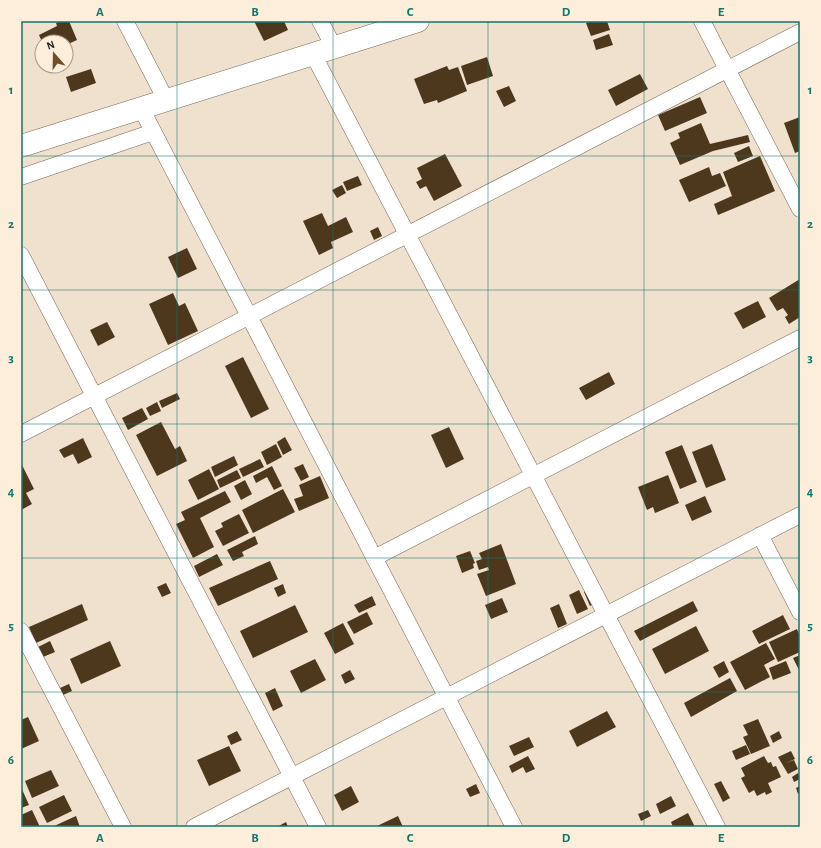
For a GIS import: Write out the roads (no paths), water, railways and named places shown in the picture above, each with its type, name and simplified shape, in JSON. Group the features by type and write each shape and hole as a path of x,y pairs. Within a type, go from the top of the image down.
{"main road":[{"path":"21,146 418,21"}],"street":[{"path":"125,21 166,100"},
{"path":"320,21 334,48"},
{"path":"702,21 728,70 794,185 800,209"},
{"path":"21,434 800,32"},
{"path":"313,54 717,827"},
{"path":"141,108 152,132 514,827"},
{"path":"21,177 152,132"},
{"path":"21,255 318,827"},
{"path":"374,558 800,338"},
{"path":"194,827 800,515"},
{"path":"760,535 800,612"},
{"path":"21,631 122,827"}]}
